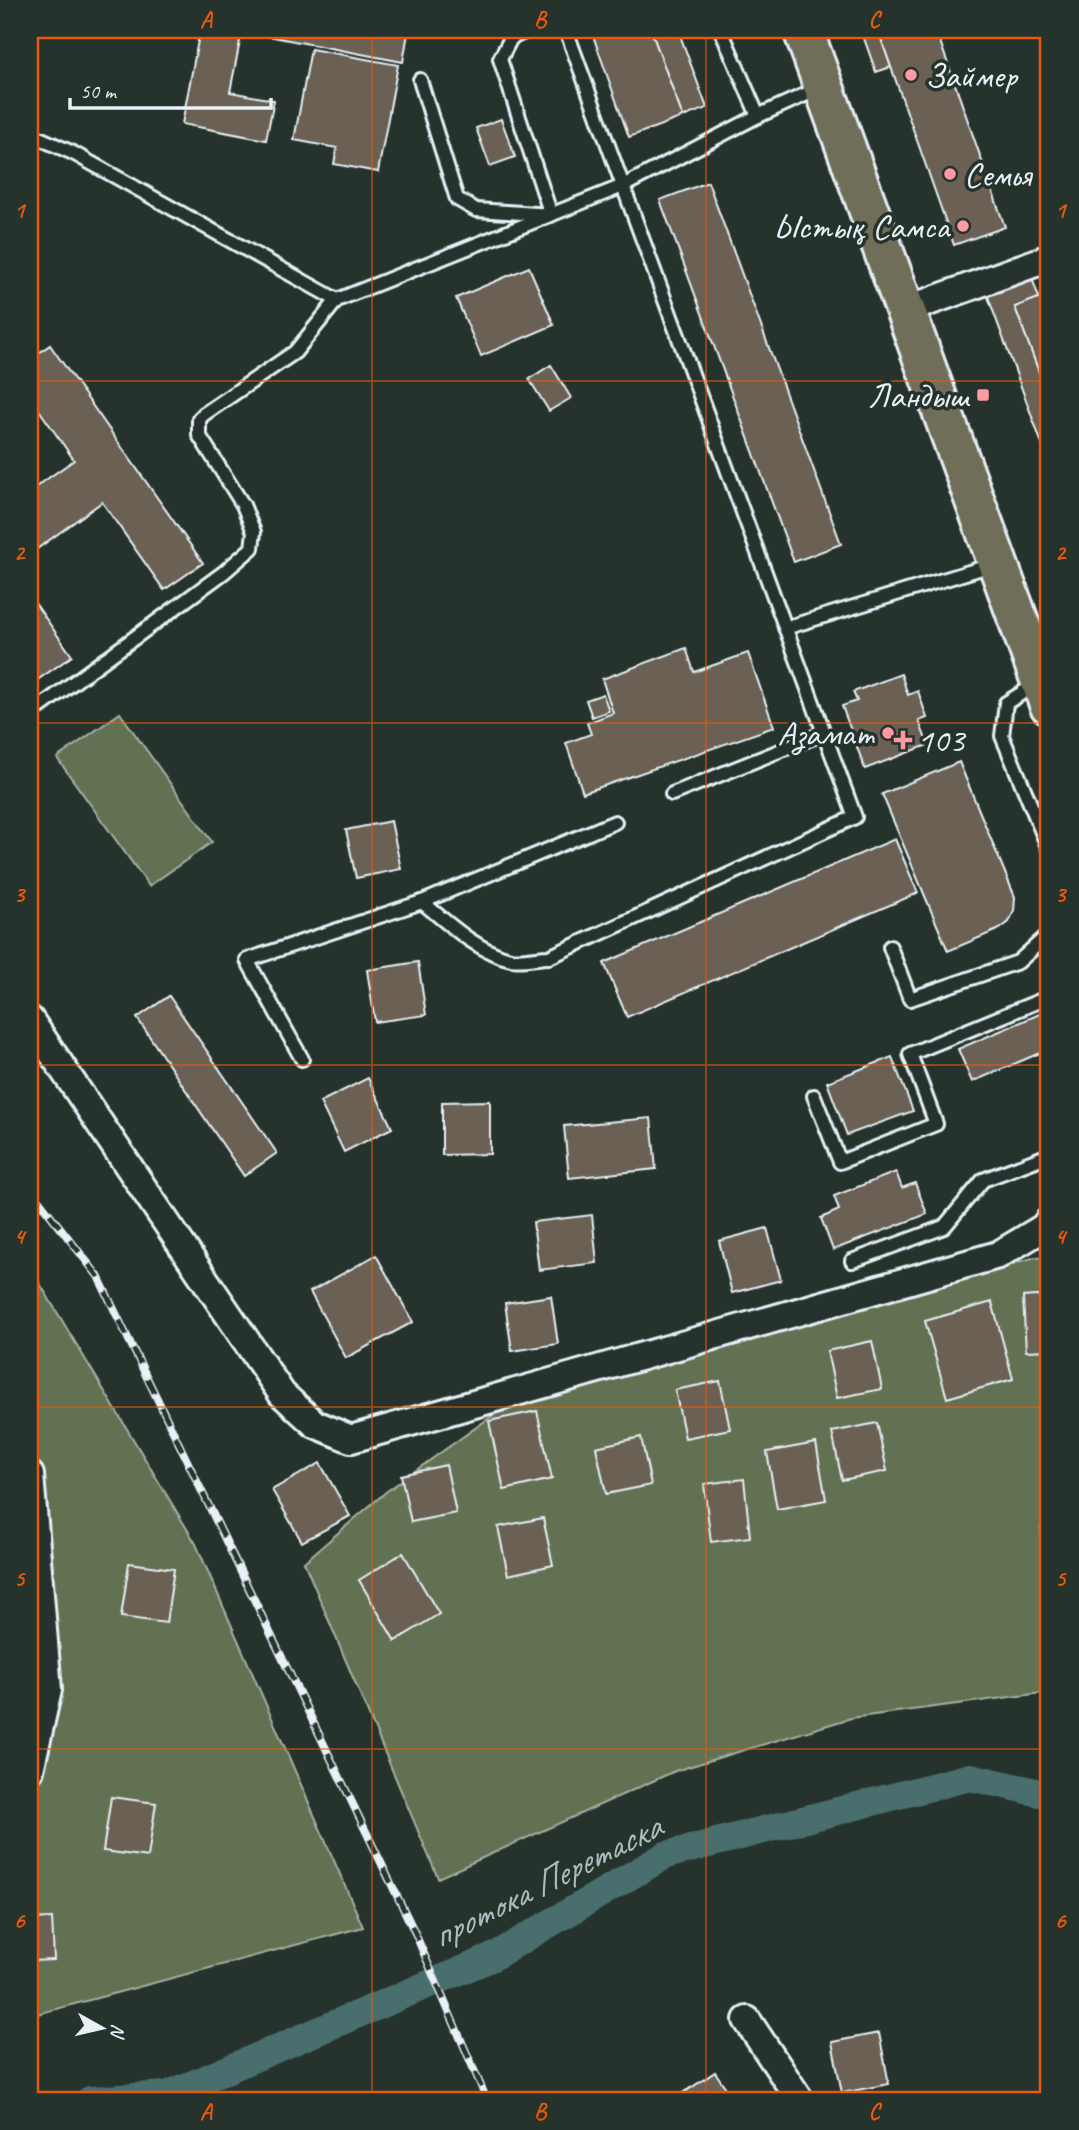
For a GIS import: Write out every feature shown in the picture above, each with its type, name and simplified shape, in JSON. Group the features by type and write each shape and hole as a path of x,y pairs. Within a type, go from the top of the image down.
{"main road":[{"path":"803,30 1045,692"}],"street":[{"path":"906,310 1049,258"},
{"path":"30,1020 282,1394 315,1424 351,1439 998,1255 1043,1228 1049,1221"},
{"path":"30,1475 48,1690 30,1770"},
{"path":"747,2020 800,2100"}],"lane":[{"path":"528,30 511,38 500,59 551,215"},
{"path":"422,902 464,935 488,949 512,959 550,957 855,817 566,30"},
{"path":"721,30 758,116"},
{"path":"420,80 457,199 476,210 551,215"},
{"path":"40,707 223,573 252,548 254,532 243,505 199,435 199,419 295,352 338,300 623,186 758,116 824,87"},
{"path":"30,134 73,153 338,300"},
{"path":"785,628 997,564"},
{"path":"1045,692 1006,703 1002,736 1049,849"},
{"path":"672,794 824,733"},
{"path":"302,1059 247,960 422,902 615,822"},
{"path":"890,947 910,999 1018,962 1049,934"},
{"path":"814,1096 840,1162 936,1124 910,1054 1049,997"},
{"path":"852,1261 944,1227 983,1180 1049,1155"}],"green space":[{"path":"120,713 212,842 149,886 57,758"},
{"path":"1036,1257 1049,1260 1049,1692 851,1718 675,1771 438,1878 304,1562 387,1491 499,1411"},
{"path":"30,1272 33,1272 196,1544 363,1927 30,2016"}],"building":[{"path":"200,30 394,30 408,33 403,62 242,31 230,92 274,100 266,140 182,124"},
{"path":"591,30 651,30 683,117 629,137"},
{"path":"651,30 678,30 707,108 683,117"},
{"path":"861,30 878,30 891,67 876,72"},
{"path":"878,30 936,30 1005,227 954,245"},
{"path":"311,49 398,65 378,172 334,164 337,148 294,140"},
{"path":"501,119 515,157 490,166 476,128"},
{"path":"708,182 841,544 794,562 660,200"},
{"path":"529,267 554,325 481,356 456,298"},
{"path":"1032,278 1039,298 1015,307 1049,399 1049,463 987,294"},
{"path":"1049,294 1049,399 1015,307"},
{"path":"50,345 203,563 164,590 102,502 30,554 30,491 74,460 30,397 30,359"},
{"path":"551,365 571,398 549,411 529,379"},
{"path":"30,596 72,656 30,685"},
{"path":"686,648 694,672 748,653 774,727 583,793 566,743 591,734 587,723 613,713 602,679"},
{"name":"Азамат","path":"901,674 908,695 918,691 927,718 919,721 928,745 865,769 842,706 857,701 853,692"},
{"path":"603,694 609,711 592,717 586,700"},
{"path":"959,762 1015,897 1014,911 1009,922 1000,929 948,951 882,794"},
{"path":"391,821 401,869 356,878 346,830"},
{"path":"895,839 918,893 627,1017 604,963"},
{"path":"418,962 426,1015 375,1022 367,970"},
{"path":"169,996 277,1153 244,1176 137,1018"},
{"path":"1049,1010 1049,1049 972,1082 958,1049"},
{"path":"892,1057 913,1111 847,1135 827,1082"},
{"path":"368,1078 392,1128 344,1152 320,1102"},
{"path":"490,1101 490,1154 442,1155 442,1102"},
{"path":"651,1118 656,1169 569,1178 564,1126"},
{"path":"896,1172 902,1188 915,1183 927,1214 833,1250 821,1218 839,1210 834,1196"},
{"path":"592,1215 597,1263 539,1270 533,1222"},
{"path":"767,1228 781,1280 732,1293 719,1241"},
{"path":"376,1255 413,1322 346,1358 310,1292"},
{"path":"1049,1295 1049,1350 1026,1351 1023,1297"},
{"path":"551,1296 558,1344 512,1351 505,1303"},
{"path":"992,1302 1013,1379 947,1398 925,1321"},
{"path":"872,1341 882,1389 837,1398 827,1351"},
{"path":"720,1381 730,1429 685,1438 675,1390"},
{"path":"537,1411 552,1479 504,1490 489,1421"},
{"path":"877,1423 887,1471 842,1480 832,1432"},
{"path":"641,1437 651,1485 606,1494 596,1447"},
{"path":"816,1443 826,1500 777,1509 767,1452"},
{"path":"320,1463 350,1516 302,1542 272,1490"},
{"path":"446,1465 456,1513 411,1522 401,1475"},
{"path":"744,1479 750,1537 711,1542 704,1484"},
{"path":"543,1518 553,1565 508,1575 498,1527"},
{"path":"1049,1525 1049,1591 1044,1591 1041,1526"},
{"path":"403,1553 439,1614 395,1641 359,1580"},
{"path":"129,1563 174,1569 166,1623 121,1617"},
{"path":"111,1797 156,1803 148,1857 103,1851"},
{"path":"52,1918 54,1960 30,1961 30,1919"},
{"path":"879,2033 889,2084 842,2093 832,2042"},
{"path":"715,2072 734,2100 673,2100"},
{"path":"983,2094 1028,2100 982,2100"}],"waterway":[{"name":"протока Перетаска","path":"90,2100 167,2095 493,1957 666,1855 970,1777 1049,1795"}],"railway":[{"path":"30,1189 98,1276 415,1933 487,2100"}],"place":[{"name":"Займер","path":"911,75"},
{"name":"Семья","path":"950,174"},
{"name":"Ыстық Самса","path":"963,226"},
{"name":"Ландыш","path":"983,395"},
{"name":"Азамат","path":"888,733"},
{"name":"103","path":"903,740"}]}
